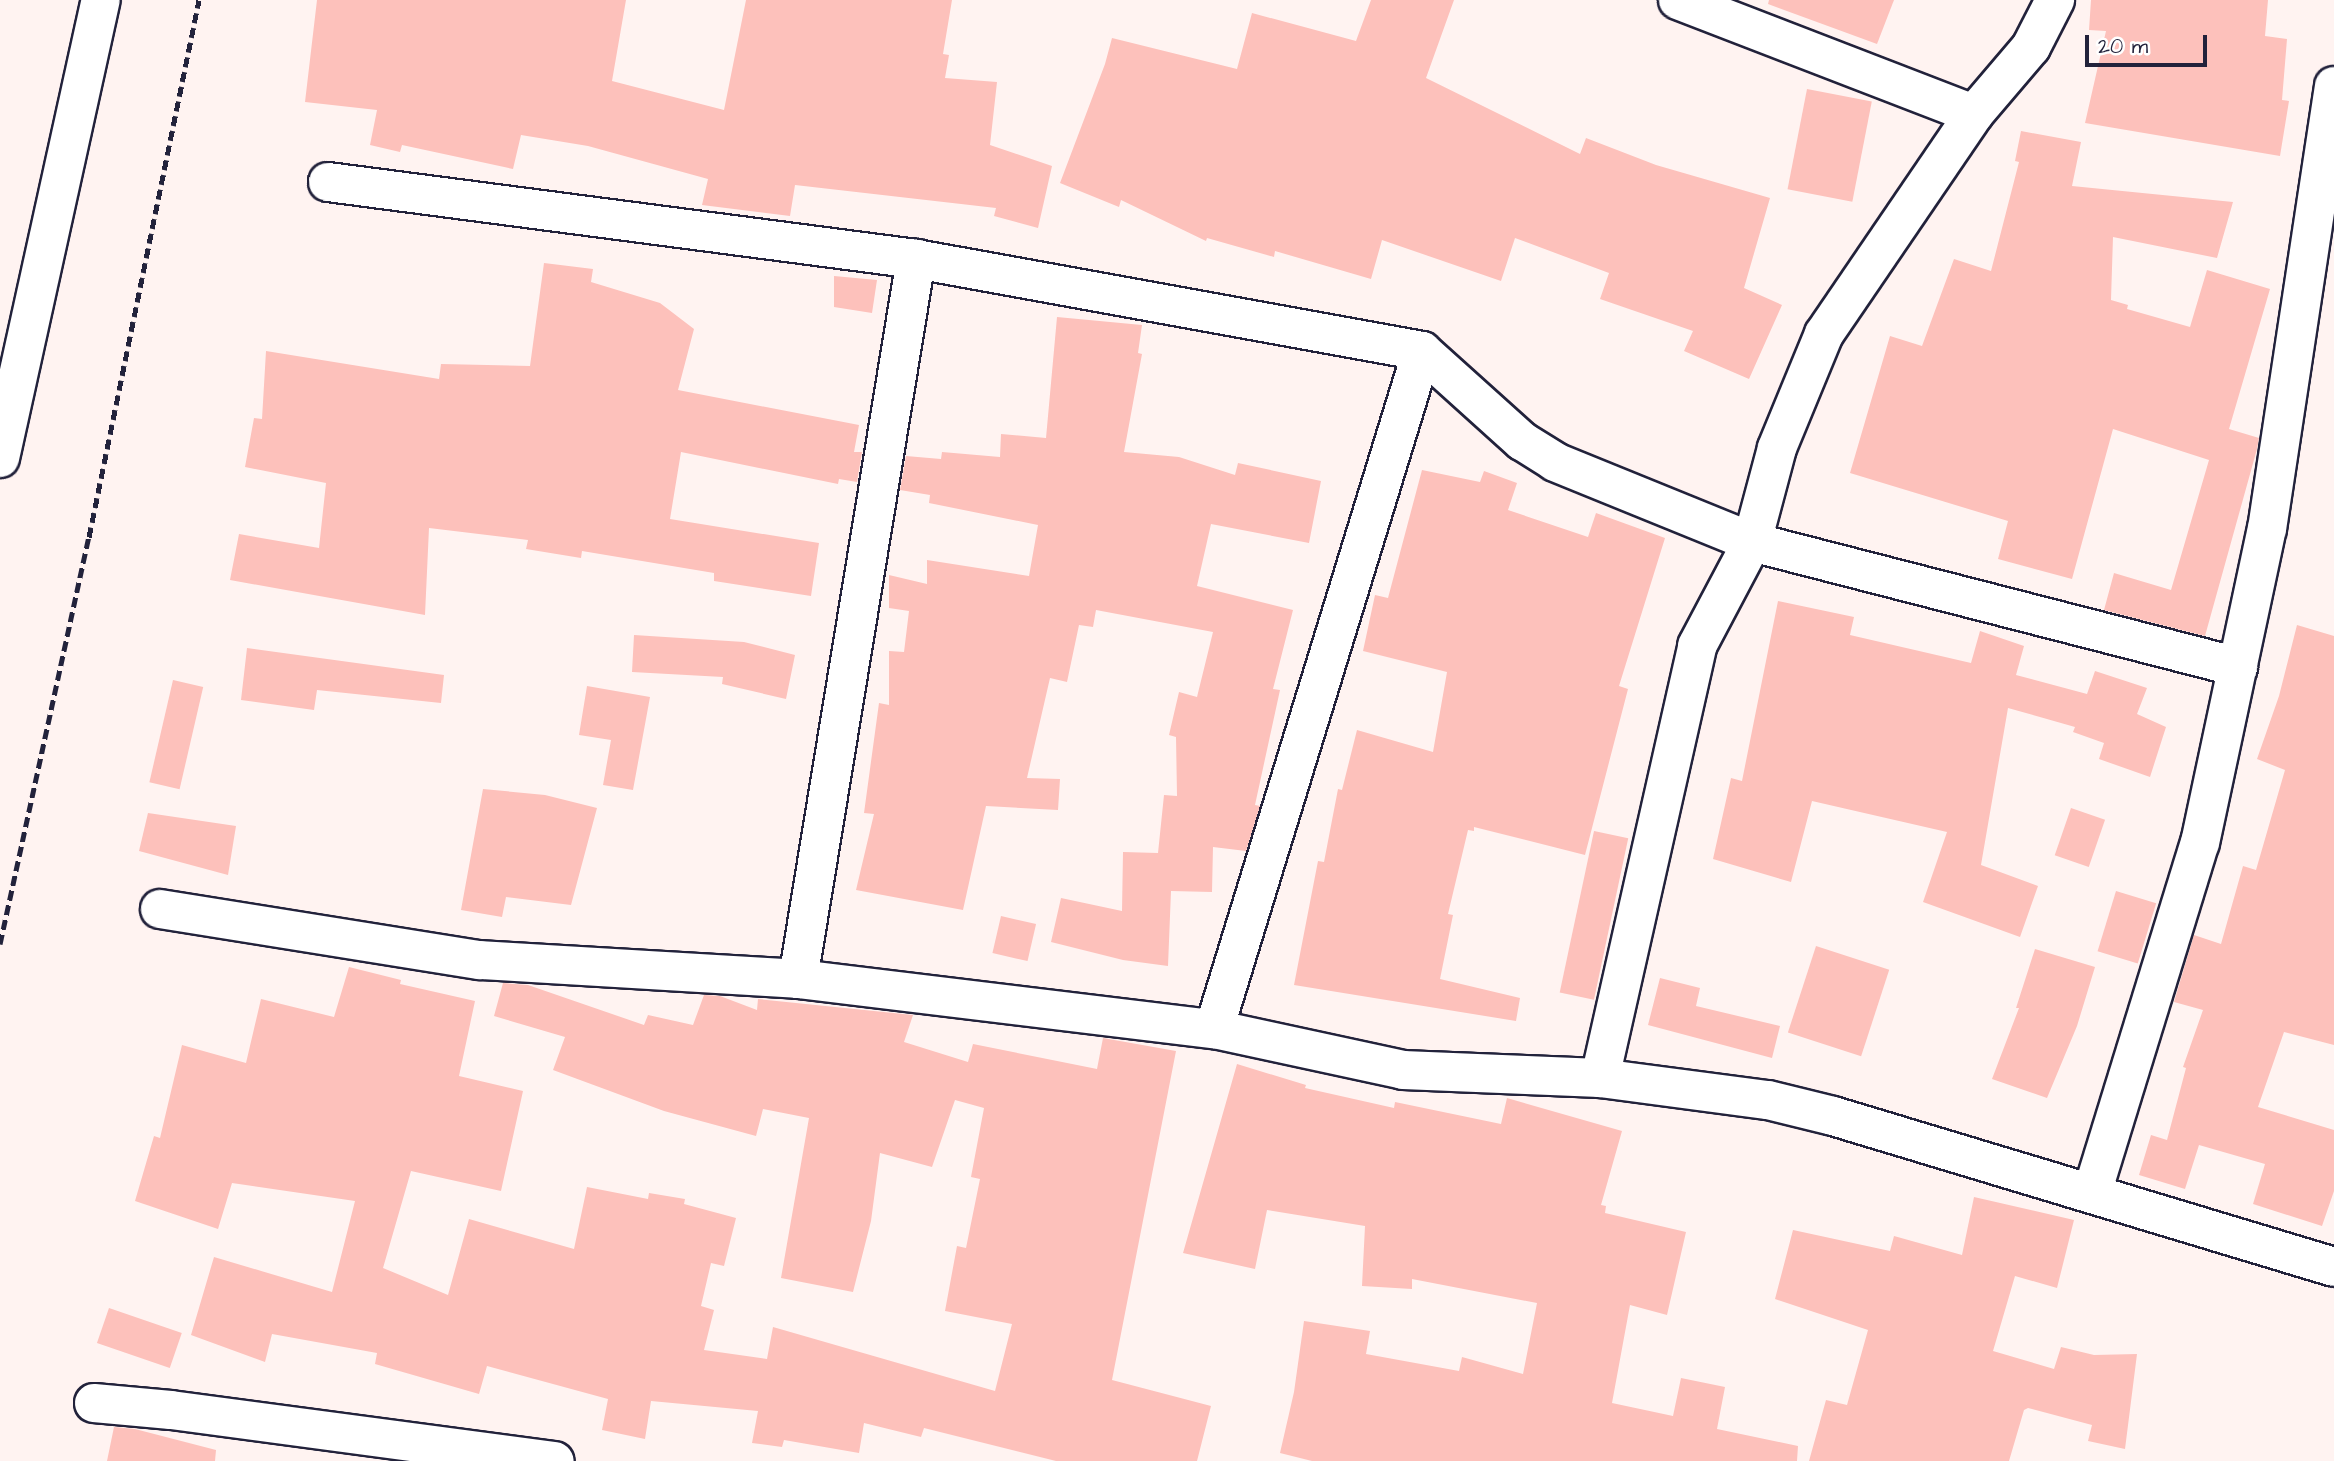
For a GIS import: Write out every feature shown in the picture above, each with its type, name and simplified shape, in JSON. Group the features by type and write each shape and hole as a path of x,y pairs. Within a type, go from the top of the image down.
{"street":[{"path":"0,458 101,0"},
{"path":"1678,0 1974,114"},
{"path":"1600,1078 1697,646 1752,542 1777,449 1824,334 1974,114 2031,47 2054,0"},
{"path":"2092,1193 2200,843 2267,529 2334,86"},
{"path":"328,183 916,259 1422,351 1522,441 1555,462 1752,542 2238,667"},
{"path":"798,979 916,259"},
{"path":"1214,1029 1422,351"},
{"path":"160,909 481,960 798,979 1214,1029 1403,1070 1600,1078 1768,1100 2092,1193 2334,1267"},
{"path":"94,1403 171,1410 513,1459 555,1461"}],"building":[{"path":"317,0 626,0 612,81 724,110 746,0 952,0 943,54 949,55 945,78 997,82 990,145 1052,166 1038,228 994,216 996,208 795,185 790,216 702,205 708,179 588,146 521,135 513,169 402,145 400,152 370,145 377,110 305,102"},
{"path":"1371,0 1454,0 1426,78 1580,154 1586,138 1656,165 1770,198 1744,288 1782,305 1749,379 1684,351 1693,331 1600,299 1609,273 1515,238 1501,281 1382,240 1371,279 1275,251 1274,257 1207,238 1206,241 1121,200 1119,207 1060,183 1105,64 1112,38 1237,69 1252,13 1356,41"},
{"path":"1769,0 1894,0 1877,44 1768,4"},
{"path":"2091,0 2268,0 2265,36 2287,39 2282,100 2289,101 2280,156 2085,123 2106,31 2089,30"},
{"path":"1807,89 1872,102 1852,202 1788,189"},
{"path":"2021,131 2081,142 2072,186 2233,202 2217,258 2113,237 2111,300 2128,305 2127,309 2190,327 2207,270 2270,289 2229,429 2259,438 2257,449 2205,636 2104,610 2114,573 2171,590 2209,460 2113,429 2072,579 1998,559 2008,521 1850,473 1890,336 1922,346 1954,259 1991,271 2019,162 2015,161"},
{"path":"544,263 593,269 591,282 660,303 694,329 678,390 859,425 854,452 862,452 857,482 839,479 838,484 681,452 670,519 819,543 811,596 714,581 714,573 582,551 581,558 526,549 528,540 429,528 425,615 230,580 239,534 319,548 326,483 245,467 254,418 262,419 266,351 439,379 441,364 530,366"},
{"path":"834,276 877,280 872,313 834,307"},
{"path":"1057,317 1142,325 1138,353 1142,354 1124,452 1179,457 1235,475 1238,463 1321,481 1309,543 1211,524 1197,586 1293,610 1273,689 1280,690 1255,805 1260,806 1246,851 1213,847 1212,892 1171,891 1168,966 1123,960 1051,942 1061,898 1122,911 1123,852 1158,853 1164,795 1177,796 1176,737 1169,735 1179,692 1197,697 1213,632 1096,610 1093,627 1079,625 1067,682 1050,678 1027,778 1060,779 1058,810 986,806 963,910 856,890 874,814 864,813 879,703 889,705 889,651 904,652 909,611 889,608 889,575 927,584 927,560 1029,576 1038,525 929,503 930,495 900,490 906,456 941,459 942,452 1000,457 1001,434 1046,438"},
{"path":"1422,470 1480,482 1484,471 1517,483 1508,510 1588,537 1596,513 1665,538 1619,686 1628,689 1585,855 1474,827 1474,831 1468,830 1448,914 1453,915 1440,979 1520,998 1516,1021 1294,985 1318,861 1324,862 1338,789 1342,790 1357,730 1433,752 1447,672 1363,651 1375,595 1388,598"},
{"path":"1778,601 1854,617 1850,635 1971,663 1980,631 2024,646 2016,675 2087,694 2095,671 2147,688 2137,714 2166,727 2150,777 2099,759 2104,743 2073,732 2075,727 2008,708 1981,865 2038,886 2020,937 1923,902 1947,832 1812,801 1791,882 1713,859 1731,778 1742,781"},
{"path":"2297,625 2334,636 2334,1045 2284,1032 2258,1107 2334,1130 2334,1191 2322,1226 2253,1204 2265,1164 2199,1145 2185,1189 2139,1175 2151,1135 2167,1140 2186,1068 2183,1067 2203,1010 2174,1002 2194,935 2221,944 2243,866 2256,870 2285,770 2257,759 2279,696"},
{"path":"634,635 744,642 795,655 786,699 722,684 723,677 632,672"},
{"path":"247,648 444,675 441,703 317,690 314,710 241,700"},
{"path":"173,680 203,687 180,789 149,782"},
{"path":"587,686 650,697 633,790 603,785 611,740 579,735"},
{"path":"483,789 545,795 597,808 571,905 506,897 502,917 461,910"},
{"path":"2071,808 2105,820 2089,867 2055,855"},
{"path":"148,813 236,826 228,875 139,851"},
{"path":"1594,831 1628,838 1594,1000 1560,992"},
{"path":"2116,891 2156,903 2138,964 2098,951"},
{"path":"1001,916 1036,924 1028,961 992,953"},
{"path":"1816,946 1889,970 1861,1056 1788,1033"},
{"path":"2035,949 2095,967 2077,1026 2047,1098 1992,1079 2019,1008 2016,1008"},
{"path":"349,967 401,980 400,984 475,1001 459,1076 523,1091 501,1191 411,1171 383,1268 448,1295 469,1219 574,1249 587,1187 648,1199 649,1193 685,1199 684,1204 736,1218 724,1266 711,1263 701,1306 714,1310 704,1350 767,1359 773,1327 995,1391 1012,1324 945,1311 957,1246 966,1248 980,1179 971,1177 984,1108 955,1100 932,1167 880,1153 871,1221 853,1292 781,1278 809,1118 763,1109 756,1136 664,1111 553,1070 565,1037 494,1016 503,983 528,985 644,1025 648,1015 693,1025 704,995 720,996 757,1010 758,999 913,1015 904,1042 968,1062 973,1044 1097,1069 1103,1038 1176,1051 1112,1380 1211,1406 1197,1461 1056,1461 924,1428 921,1437 864,1423 859,1453 784,1440 782,1447 752,1443 758,1411 651,1401 645,1439 602,1430 608,1399 487,1366 479,1394 375,1364 377,1353 272,1334 265,1362 191,1335 214,1257 332,1292 355,1201 232,1183 218,1229 135,1201 154,1136 160,1138 182,1045 246,1063 261,999 334,1017"},
{"path":"1660,978 1700,988 1696,1006 1780,1026 1772,1058 1648,1025"},
{"path":"1237,1064 1306,1085 1305,1088 1394,1108 1395,1102 1501,1124 1507,1098 1622,1131 1601,1205 1606,1206 1605,1213 1686,1232 1667,1315 1630,1305 1612,1403 1673,1416 1681,1378 1725,1387 1717,1429 1798,1446 1797,1461 1312,1461 1280,1453 1294,1392 1304,1321 1370,1331 1366,1354 1459,1371 1462,1357 1523,1374 1537,1303 1412,1279 1412,1289 1362,1286 1365,1226 1267,1210 1255,1269 1183,1253"},
{"path":"1974,1197 2074,1220 2057,1288 2015,1276 1993,1351 2054,1369 2061,1347 2094,1355 2137,1354 2125,1449 2088,1441 2092,1425 2028,1408 2024,1410 2009,1461 1809,1461 1826,1400 1847,1405 1868,1330 1775,1299 1793,1230 1890,1251 1894,1236 1962,1255"},
{"path":"109,1308 182,1333 170,1368 97,1343"},
{"path":"114,1427 135,1429 216,1450 215,1461 107,1461"}],"railway":[{"path":"0,944 89,537 199,0"}]}
